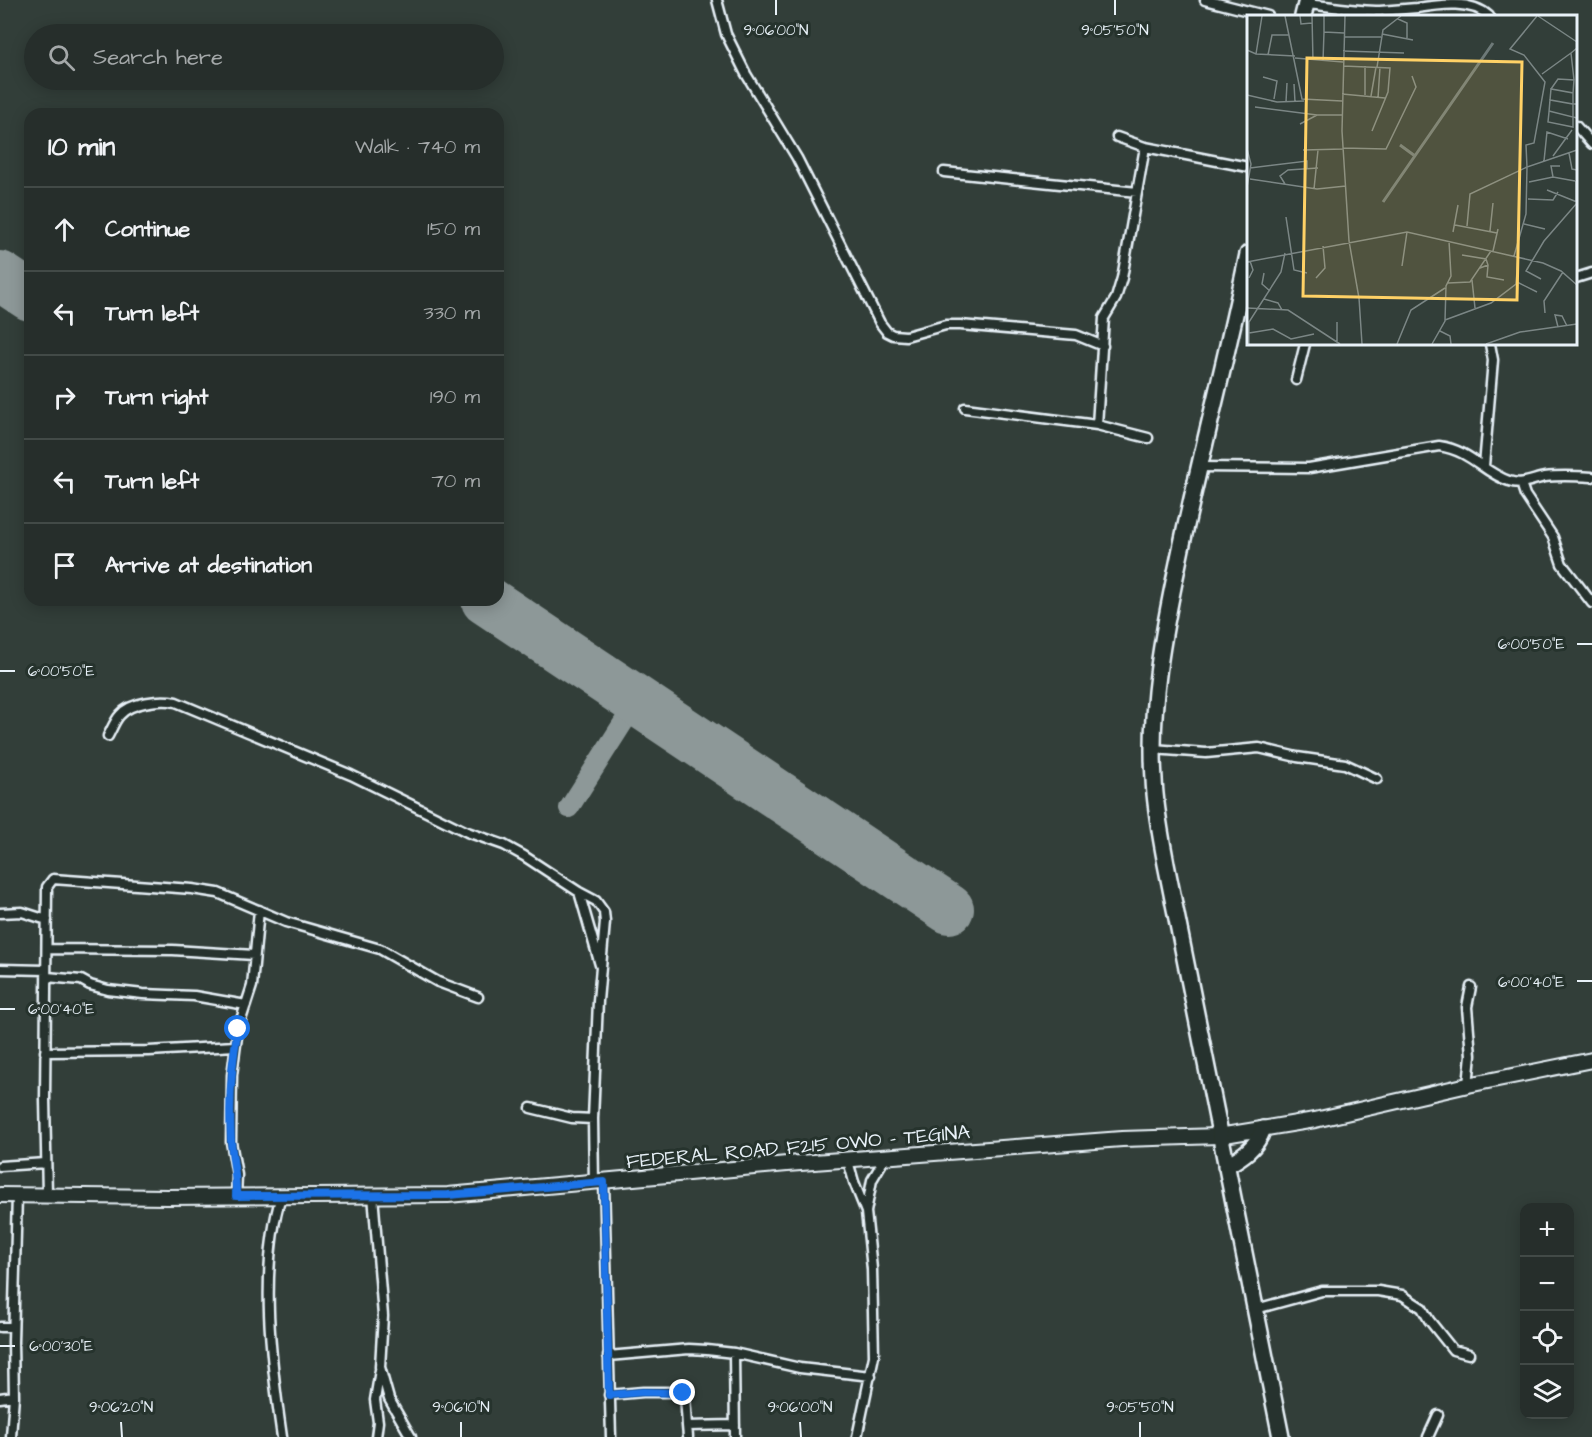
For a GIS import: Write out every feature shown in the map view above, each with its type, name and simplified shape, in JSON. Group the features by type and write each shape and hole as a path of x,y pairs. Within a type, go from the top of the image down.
{"highway":[{"path":"1247,259 1232,338 1199,467 1164,634 1153,749 1154,779 1164,855 1281,1437"},
{"path":"1226,1166 1252,1148 1263,1129"}],"main road":[{"name":"FEDERAL ROAD F215 OWO - TEGINA","path":"0,1195 282,1196 484,1193 787,1164 1122,1138 1220,1136 1316,1120 1468,1084 1592,1060"}],"street":[{"path":"717,0 726,34 746,74 797,158 875,314 887,332 906,336 946,326 960,325 1076,335 1103,346"},
{"path":"1205,0 1264,15"},
{"path":"1305,7 1378,11 1418,7 1430,2 1474,2 1488,15"},
{"path":"1577,128 1592,144"},
{"path":"1117,137 1145,147 1247,167"},
{"path":"1097,425 1104,318 1116,298 1122,278 1145,147"},
{"path":"945,172 1137,192"},
{"path":"1577,277 1592,273"},
{"path":"1296,380 1305,345"},
{"path":"1484,466 1493,360 1490,345"},
{"path":"966,408 1097,425 1148,438"},
{"path":"1199,467 1309,468 1439,446 1451,448 1472,458 1510,482 1521,483 1544,477 1592,477"},
{"path":"1521,483 1525,495 1552,537 1562,564 1592,603"},
{"path":"108,736 120,715 130,708 168,701 176,702 351,775 467,832 504,845 597,901 604,912 604,943 600,966 593,1119 599,1182 611,1437"},
{"path":"1153,749 1206,753 1259,748 1297,757 1345,764 1377,779"},
{"path":"47,1195 45,1052 47,887 53,879 209,891 313,931 380,950 438,982 478,997"},
{"path":"579,892 600,966"},
{"path":"236,1196 237,1175 231,1142 235,1046 252,986 258,910"},
{"path":"0,913 22,912 47,920"},
{"path":"47,950 173,950 254,955"},
{"path":"0,969 46,973 81,980 108,990 194,996 246,1005"},
{"path":"1468,1084 1471,1055 1467,1006 1471,987"},
{"path":"45,1052 150,1051 235,1046"},
{"path":"531,1108 553,1115 593,1119"},
{"path":"866,1212 872,1180 885,1158"},
{"path":"848,1161 866,1212 874,1311 874,1356 857,1437"},
{"path":"0,1166 46,1163"},
{"path":"11,1437 14,1396 13,1327 17,1195"},
{"path":"373,1195 383,1316 380,1367 375,1400 378,1422 376,1437"},
{"path":"282,1196 272,1232 270,1303 272,1370 282,1437"},
{"path":"1256,1309 1322,1291 1402,1294 1422,1308 1453,1350 1470,1354"},
{"path":"0,1327 13,1327"},
{"path":"608,1356 689,1349 734,1353 800,1368 871,1376"},
{"path":"734,1353 735,1437"},
{"path":"380,1367 389,1399 411,1437"},
{"path":"609,1395 681,1392 685,1395 688,1437"},
{"path":"0,1398 14,1396"},
{"path":"1428,1437 1438,1415"},
{"path":"687,1426 735,1425"}],"taxiway":[{"path":"569,808 637,701"}],"runway":[{"path":"0,276 24,292"},
{"path":"495,606 949,909"}],"route":[{"path":"238,1029 232,1075 231,1119 231,1142 237,1175 236,1196 448,1195 604,1182 609,1395 643,1392 683,1393"}]}
